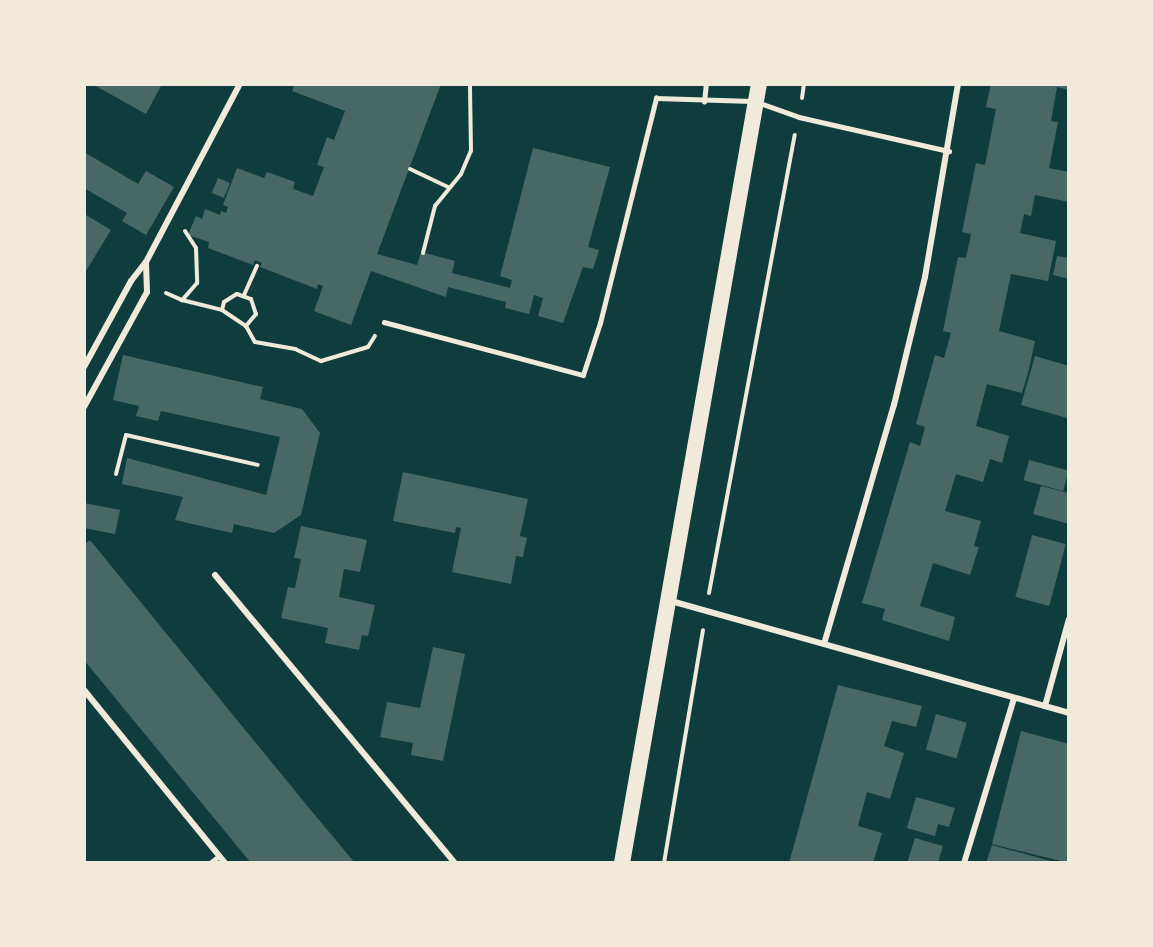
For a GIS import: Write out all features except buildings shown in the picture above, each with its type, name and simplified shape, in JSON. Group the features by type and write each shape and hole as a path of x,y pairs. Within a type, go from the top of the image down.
{"highway":[{"path":"622,863 670,601 759,84"}],"street":[{"path":"84,367 131,281 146,262 240,84"},
{"path":"824,644 894,405 925,277 949,151 958,84"},
{"path":"84,407 147,292 146,262"},
{"path":"215,575 455,863"},
{"path":"670,601 1069,713"},
{"path":"1045,706 1069,619"},
{"path":"84,690 225,863"},
{"path":"964,863 1014,698"}],"lane":[{"path":"704,102 706,84"},
{"path":"384,322 582,375 600,323 657,98 704,102 756,101 798,117 949,151"},
{"path":"210,863 219,856"}],"path":[{"path":"423,253 435,206 448,187 461,174 471,151 470,84"},
{"path":"664,863 706,611 804,84"},
{"path":"410,169 448,187"},
{"path":"182,300 197,283 196,248 185,230 189,221"},
{"path":"244,295 257,266"},
{"path":"161,290 182,300 222,310 246,326 255,342 295,349 321,362 368,346 384,322"},
{"path":"222,310 230,297 244,295 251,299 256,314 246,326"},
{"path":"116,474 126,435 258,465"}]}
